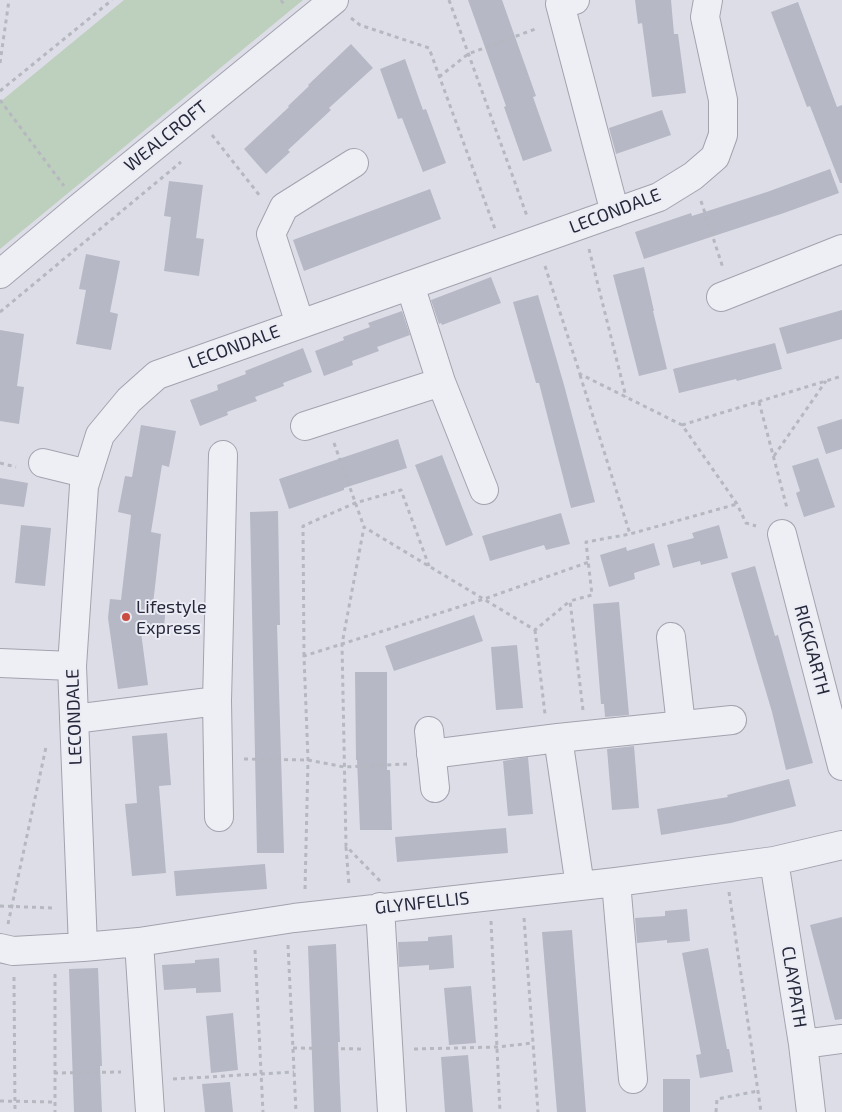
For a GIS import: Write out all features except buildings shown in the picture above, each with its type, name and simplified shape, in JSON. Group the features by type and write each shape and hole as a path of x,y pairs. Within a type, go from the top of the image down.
{"street":[{"name":"LECONDALE","path":"83,947 72,666 84,486 100,435 129,400 157,374 659,197 693,176 715,158 723,135 723,100 706,17 708,0"},
{"name":"WEALCROFT","path":"0,274 332,1"},
{"path":"569,9 615,212"},
{"path":"300,324 271,234 284,207 354,163"},
{"path":"726,295 842,248"},
{"path":"410,285 441,382 484,490"},
{"path":"316,423 441,382"},
{"path":"220,817 217,701 223,455"},
{"path":"42,463 88,474"},
{"name":"RICKGARTH","path":"782,534 842,766"},
{"path":"671,637 681,725"},
{"path":"0,663 72,666"},
{"path":"74,719 217,701"},
{"path":"432,759 553,739 732,720"},
{"path":"553,739 580,886"},
{"name":"GLYNFELLIS","path":"7,949 55,949 139,942 380,907 616,882 774,862 842,845"},
{"name":"CLAYPATH","path":"774,862 812,1112"},
{"path":"616,882 633,1079"},
{"path":"380,907 392,1112"},
{"path":"139,942 150,1112"},
{"path":"803,1044 842,1039"}],"path":[{"path":"0,63 9,0"},
{"path":"0,91 112,0"},
{"path":"449,0 536,240 630,534"},
{"path":"332,1 360,25 429,48 504,252"},
{"path":"439,77 468,54 569,9"},
{"path":"0,100 80,207"},
{"path":"212,135 262,198 284,207"},
{"path":"693,176 726,295"},
{"path":"582,224 626,397"},
{"path":"580,374 682,425 737,504 746,523 782,534 787,509 759,402"},
{"path":"682,425 842,376"},
{"path":"773,456 826,381"},
{"path":"316,423 355,503 364,527 342,644 346,846 351,911"},
{"path":"296,1112 288,943 294,918 305,891 308,760 304,656 303,526 355,503 401,490 429,566"},
{"path":"535,630 570,601 592,595 586,542 630,534 737,504"},
{"path":"364,527 535,630 553,739"},
{"path":"304,656 484,599 589,562"},
{"path":"570,601 586,735"},
{"path":"15,1112 7,927 47,743"},
{"path":"218,758 308,760 344,766 432,759"},
{"path":"346,846 380,881 380,907"},
{"path":"725,867 761,1112"},
{"path":"522,892 538,1112"},
{"path":"490,896 500,1112"},
{"path":"0,906 82,908"},
{"path":"253,924 263,1112"},
{"path":"55,949 55,1112"},
{"path":"54,1073 148,1076 294,1072"},
{"path":"716,1112 717,1099 758,1091"},
{"path":"0,1101 54,1102"}],"green space":[{"path":"124,0 303,0 0,249 0,102"}],"place":[{"name":"Lifestyle Express","path":"126,617"}]}
